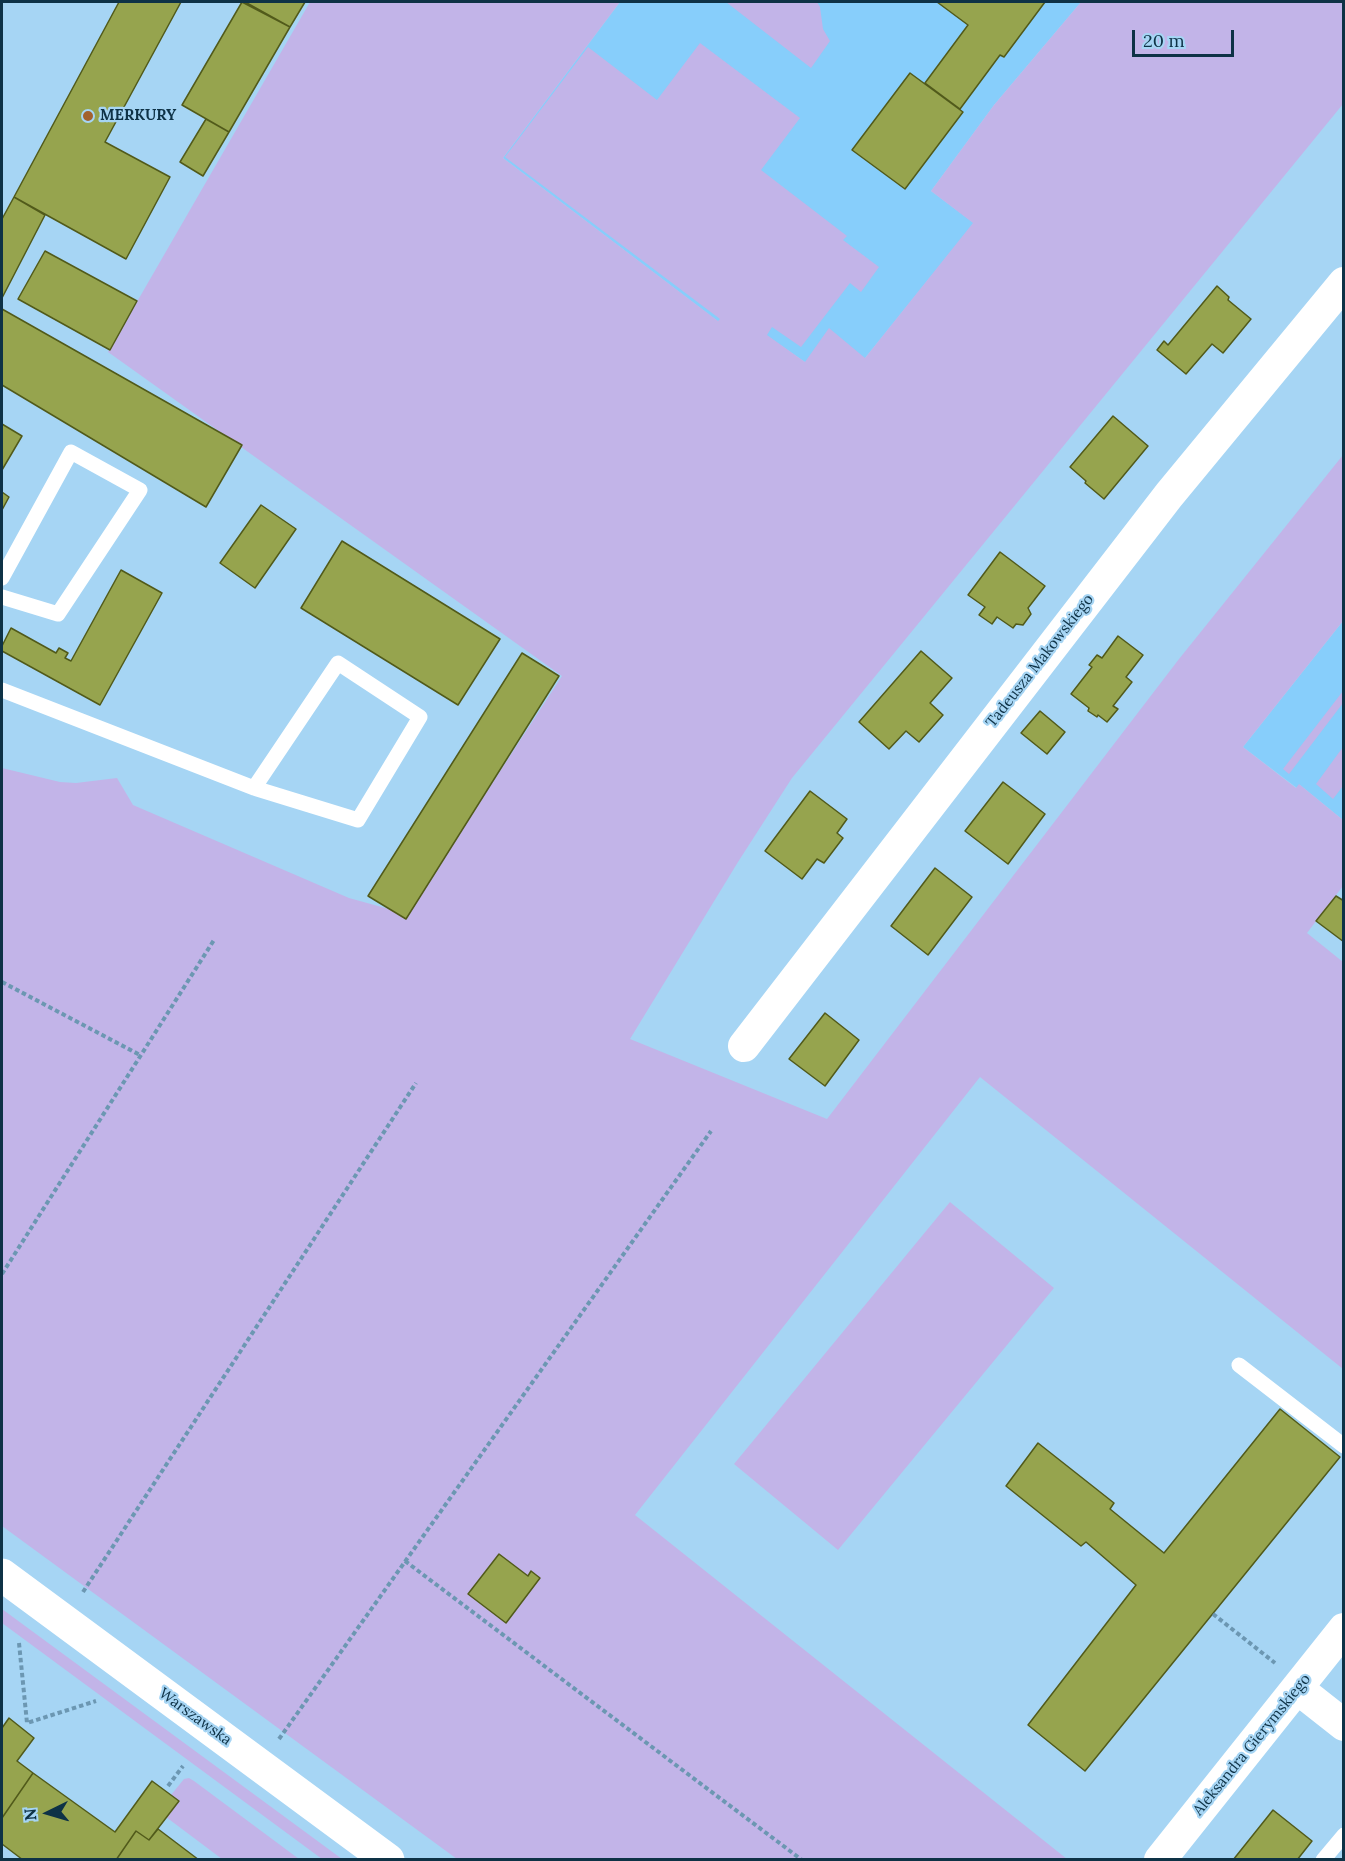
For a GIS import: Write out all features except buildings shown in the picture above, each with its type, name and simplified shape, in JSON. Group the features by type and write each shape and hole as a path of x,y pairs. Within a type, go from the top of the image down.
{"street":[{"name":"Tadeusza Makowskiego","path":"744,1046 1168,495 1344,283"},
{"name":"Warszawska","path":"2,1575 388,1860"},
{"name":"Aleksandra Gierymskiego","path":"1160,1860 1288,1677 1344,1629"},
{"path":"1288,1677 1344,1725"}],"lane":[{"path":"2,578 71,452 140,490 58,614 2,597"},
{"path":"2,690 254,788 358,820 420,717 338,663 254,788"},
{"path":"1239,1365 1344,1446"},
{"path":"1323,1860 1344,1835"}],"path":[{"path":"2,1274 214,940"},
{"path":"2,982 140,1055"},
{"path":"79,1598 416,1083"},
{"path":"275,1744 711,1131"},
{"path":"405,1561 802,1860"},
{"path":"1213,1614 1288,1677"},
{"path":"18,1644 27,1723 96,1701"},
{"path":"168,1786 183,1766"}],"shaded area":[{"path":"310,2 620,2 503,158 718,321 720,319 505,157 588,47 657,100 700,43 800,118 761,170 847,236 843,240 879,267 861,292 850,283 801,347 772,327 767,335 805,362 829,328 865,358 973,223 931,191 994,105 1081,2 1343,2 1343,104 792,778 630,1039 827,1119 1179,659 1343,455 1343,621 1243,747 1296,788 1299,784 1343,820 1343,886 1307,933 1343,962 1343,1369 980,1077 635,1515 1067,1859 457,1859 2,1526 2,768 60,782 76,783 117,778 133,805 349,898 407,914 562,676 108,352"},
{"path":"620,2 1081,2 994,105 931,191 974,223 865,358 805,362 767,336 757,351 503,158"},
{"path":"726,2 817,2 820,7 823,29 830,41 811,68"},
{"path":"1343,621 1343,820 1300,785 1297,788 1243,747"},
{"path":"1343,691 1343,703 1289,774 1283,769"},
{"path":"1343,747 1343,786 1333,799 1316,784"},
{"path":"950,1202 1054,1288 838,1550 734,1464"},
{"path":"2,1609 342,1859 322,1859 2,1623"},
{"path":"189,1778 299,1859 222,1859 166,1817 179,1801 171,1795 184,1779"}],"place":[{"name":"MERKURY","path":"88,116"}]}
